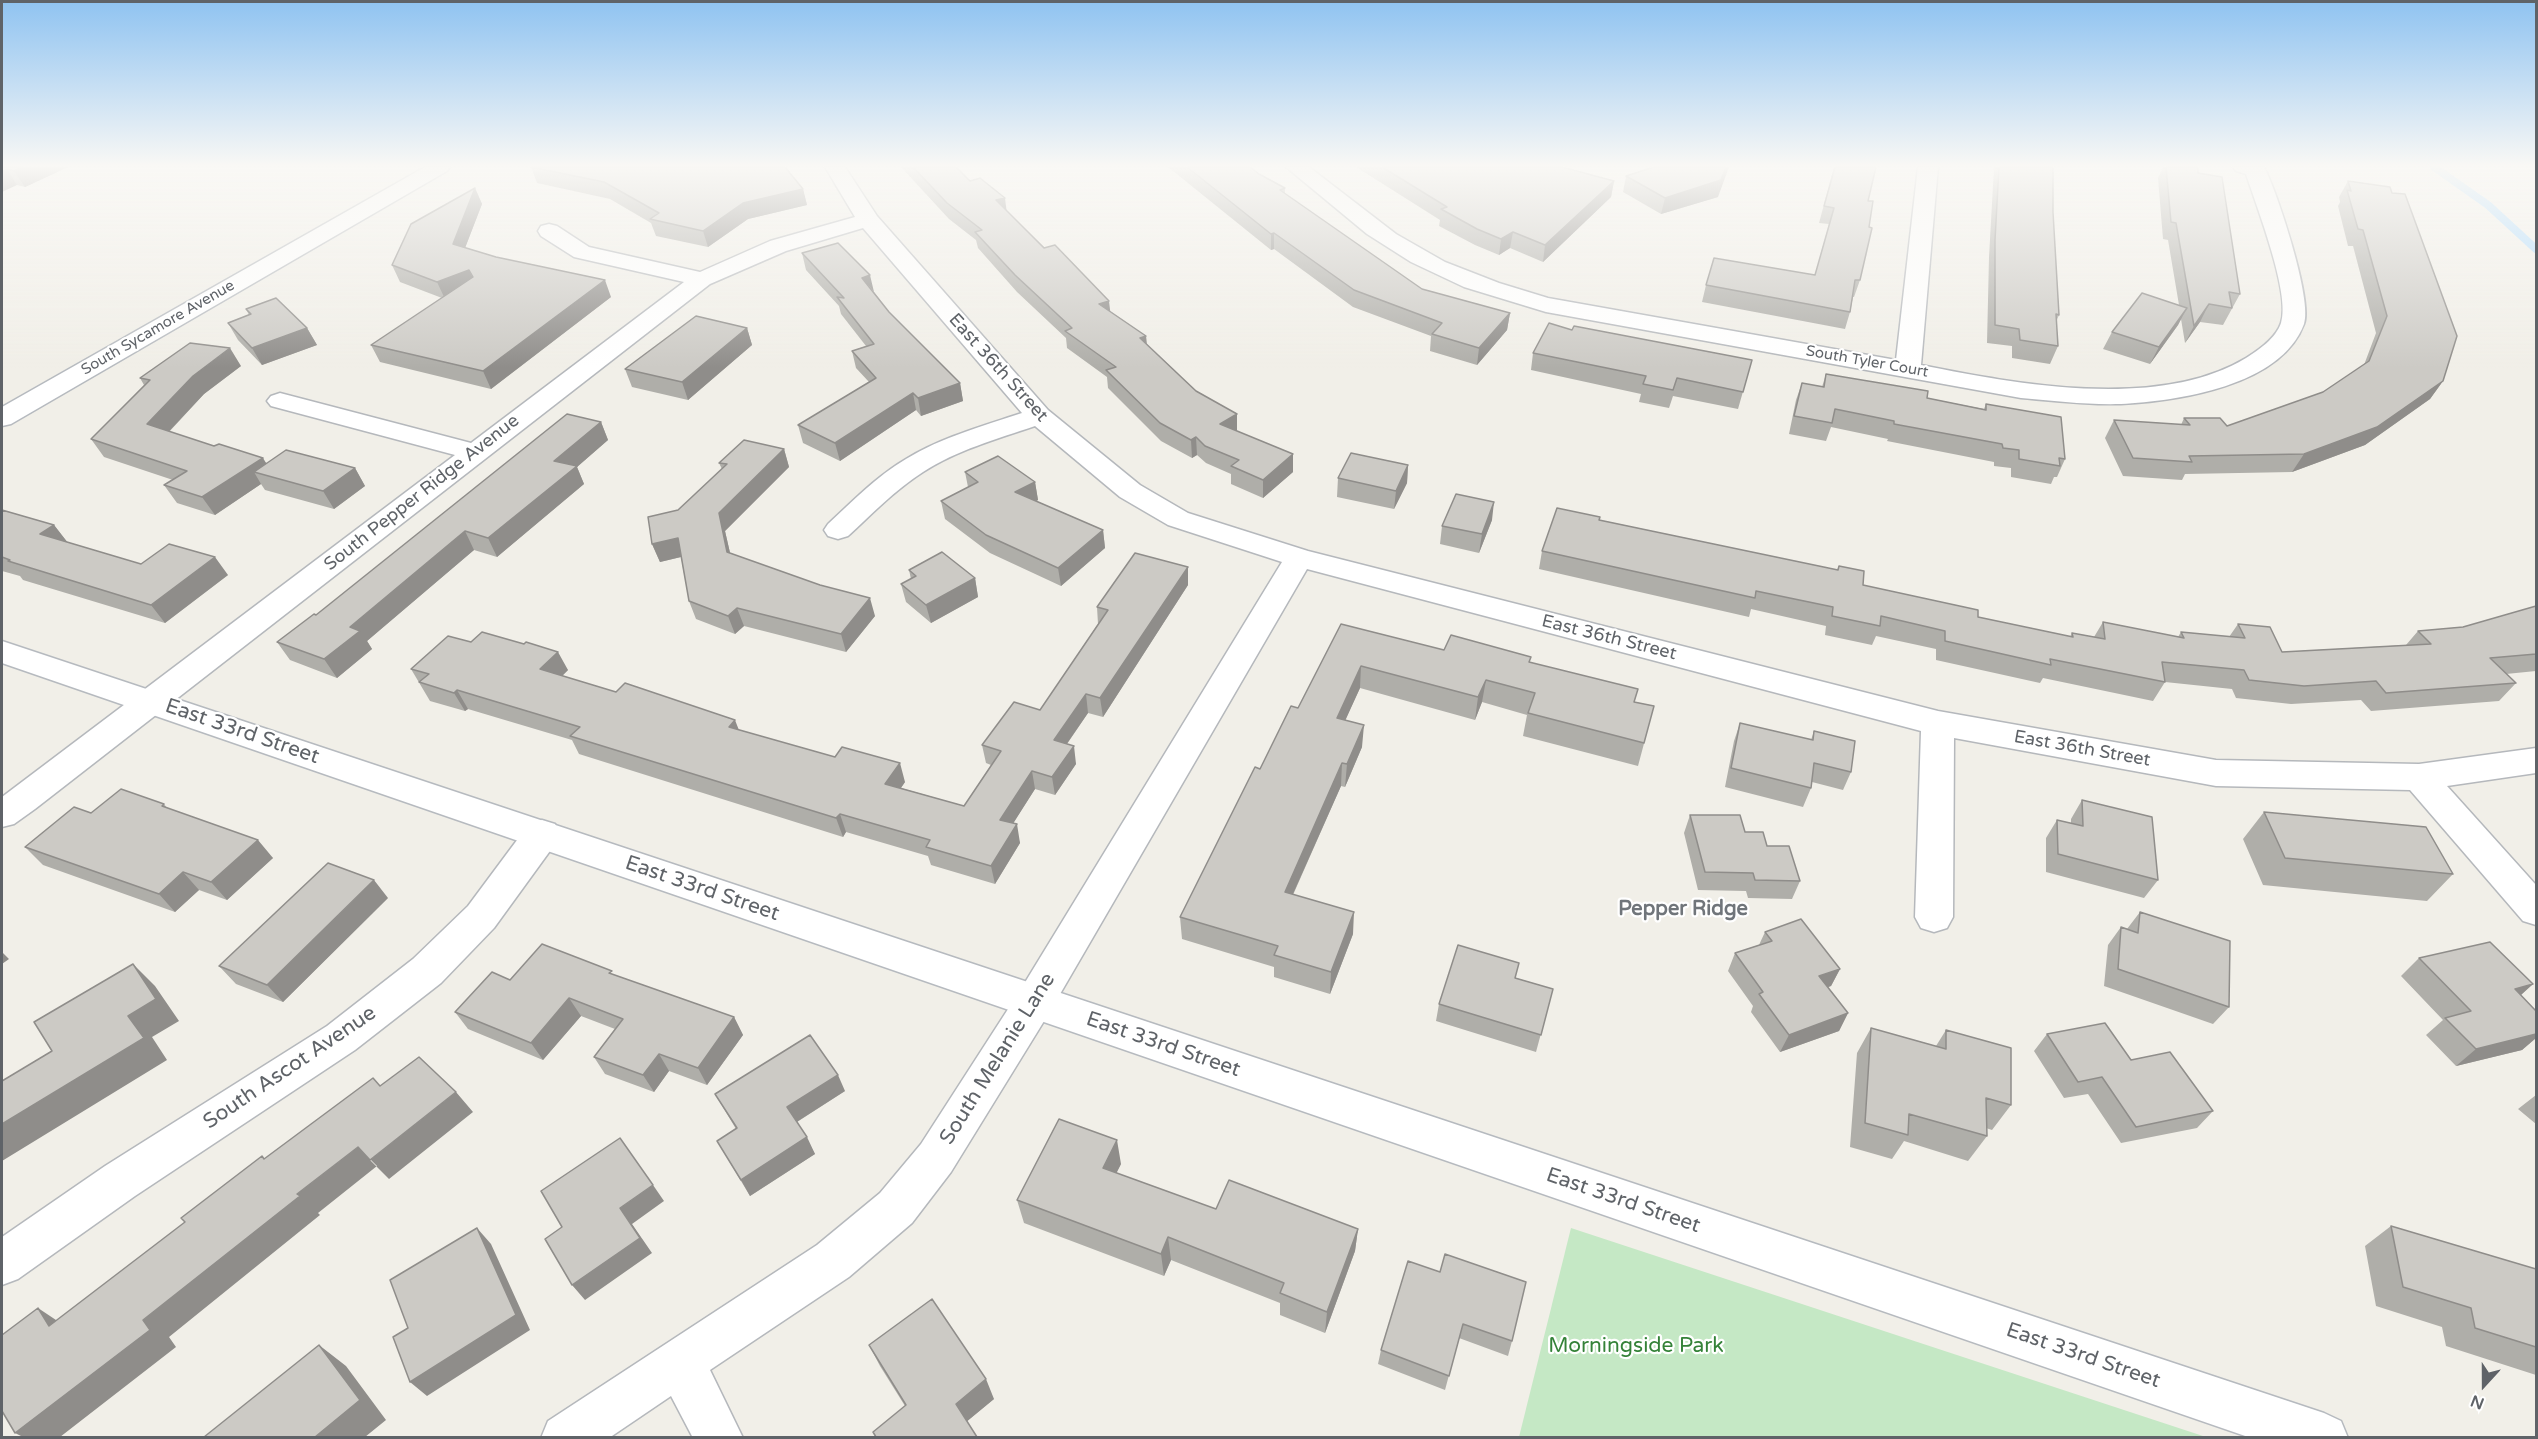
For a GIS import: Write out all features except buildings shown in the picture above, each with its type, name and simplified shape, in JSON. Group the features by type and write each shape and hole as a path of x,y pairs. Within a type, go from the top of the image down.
{"street":[{"name":"South Sycamore Avenue","path":"2,418 323,234"},
{"path":"554,234 582,252 702,279"},
{"name":"South Pepper Ridge Avenue","path":"2,814 152,702 474,452 702,279 778,246 819,234"},
{"name":"East 36th Street","path":"880,234 1039,416 1130,490 1178,519 1299,558 1938,723 2216,773 2419,777 2536,761"},
{"name":"South Tyler Court","path":"1384,234 1401,247 1435,266 1504,293 1546,305 1966,381 2061,394 2126,395 2190,388 2243,371 2276,350 2295,320 2293,292 2272,234"},
{"path":"1908,369 1921,234"},
{"path":"280,401 474,452"},
{"path":"838,530 892,481 926,459 966,440 1039,416"},
{"name":"South Melanie Lane","path":"565,1437 833,1261 896,1208 936,1158 1035,1001 1299,558"},
{"name":"East 33rd Street","path":"2,652 2324,1437"},
{"path":"1934,917 1938,723"},
{"path":"2419,777 2536,910"},
{"name":"South Ascot Avenue","path":"2,1263 120,1181 341,1038 427,971 481,917 542,834"},
{"path":"679,1361 719,1437"}],"green space":[{"name":"Morningside Park","path":"1571,1228 2206,1437 1519,1437"}],"waterway":[{"path":"2520,234 2536,249"}],"district":[{"name":"Pepper Ridge","path":"1683,910"}]}
